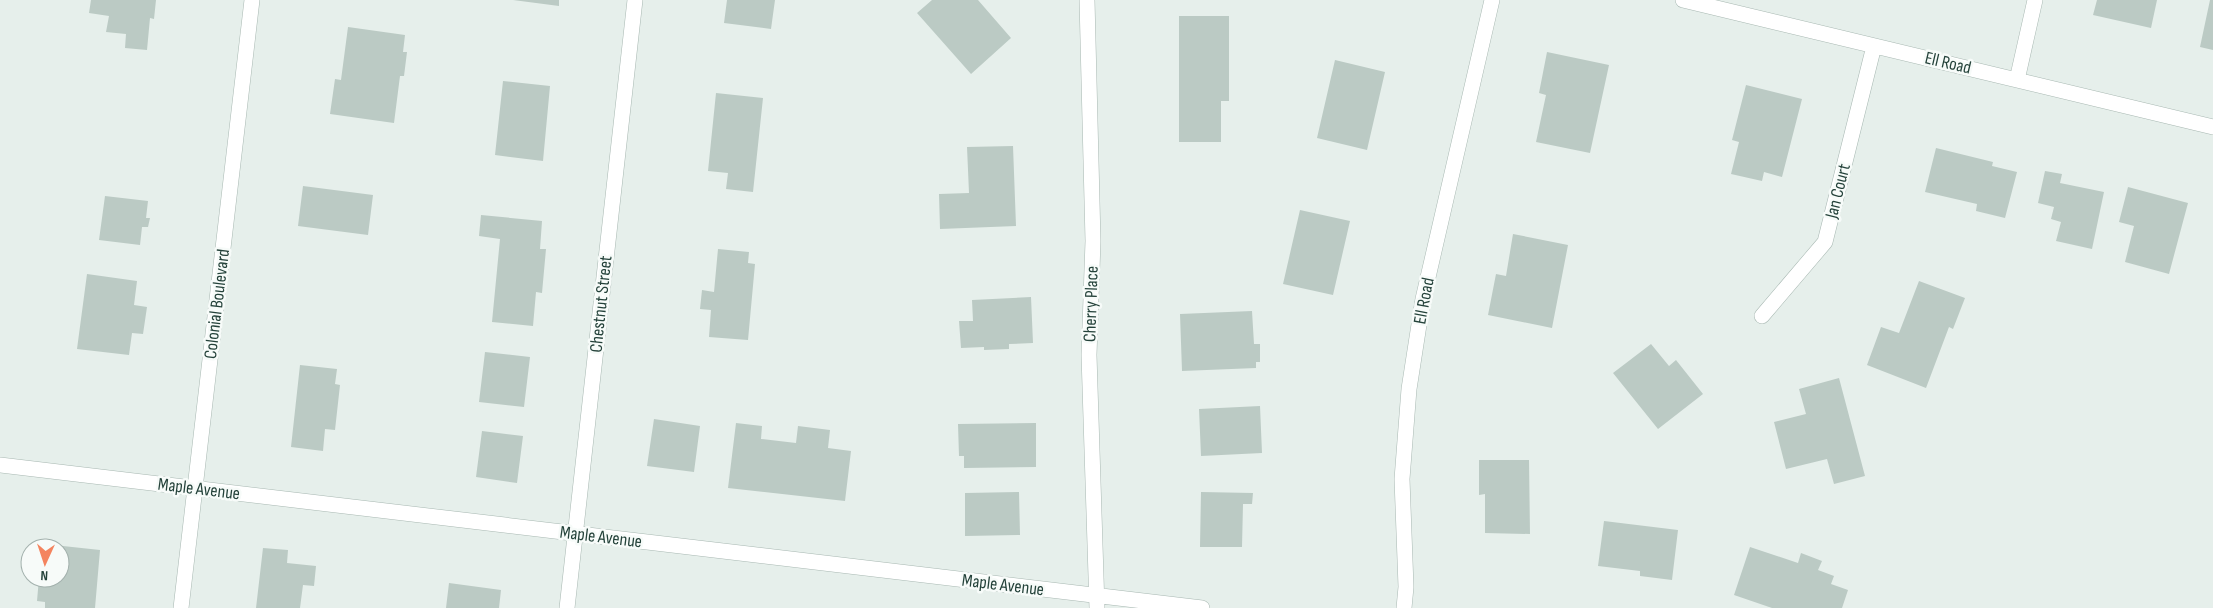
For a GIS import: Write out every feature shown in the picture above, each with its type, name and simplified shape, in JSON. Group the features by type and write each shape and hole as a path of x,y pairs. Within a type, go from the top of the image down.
{"street":[{"name":"Colonial Boulevard","path":"181,608 252,0"},
{"name":"Chestnut Street","path":"567,608 634,0"},
{"name":"Cherry Place","path":"1087,0 1093,241 1089,355 1097,602"},
{"name":"Ell Road","path":"1404,608 1406,587 1402,480 1408,389 1422,299 1492,0"},
{"name":"Ell Road","path":"1682,0 2213,127"},
{"path":"2017,80 2035,0"},
{"name":"Jan Court","path":"1762,316 1825,242 1874,46"},
{"name":"Maple Avenue","path":"0,465 575,534 1097,602 1202,608"}],"building":[{"path":"91,0 156,0 154,19 150,18 147,50 125,48 126,34 106,32 109,16 89,13"},
{"path":"513,0 559,0 559,6"},
{"path":"727,0 775,0 771,29 724,23"},
{"path":"932,0 978,0 1011,38 971,74 917,13"},
{"path":"2097,0 2157,0 2151,28 2093,15"},
{"path":"2210,0 2213,0 2213,50 2200,47"},
{"path":"1179,16 1229,16 1229,101 1221,101 1221,142 1179,142"},
{"path":"348,27 405,35 403,52 407,52 404,76 400,76 394,123 330,114 335,79 341,80"},
{"path":"1547,52 1609,65 1590,153 1536,142 1546,95 1539,93"},
{"path":"1335,60 1385,72 1367,150 1317,138"},
{"path":"503,81 550,86 543,161 495,155"},
{"path":"1746,85 1802,99 1782,177 1764,172 1762,181 1731,174 1739,142 1732,140"},
{"path":"716,93 763,98 753,192 726,189 728,173 708,171"},
{"path":"1013,146 1016,226 940,229 939,194 969,193 967,147"},
{"path":"1936,148 1993,162 1992,166 2017,172 2005,218 1976,211 1977,204 1925,192"},
{"path":"2045,171 2062,174 2060,183 2104,192 2092,249 2056,241 2061,222 2051,219 2054,207 2038,203"},
{"path":"303,186 373,195 368,235 298,226"},
{"path":"2128,187 2188,203 2169,274 2125,262 2134,226 2119,222"},
{"path":"105,196 148,201 146,218 150,218 148,227 142,227 140,245 99,240"},
{"path":"1300,210 1350,221 1333,295 1283,284"},
{"path":"481,215 542,221 540,249 546,249 542,293 536,292 533,326 492,322 500,239 479,236"},
{"path":"1513,234 1568,245 1552,328 1488,315 1496,274 1506,276"},
{"path":"718,249 749,252 748,263 755,264 748,340 709,337 711,310 700,309 702,290 714,292"},
{"path":"87,274 137,281 134,305 147,307 143,334 132,333 129,355 77,349"},
{"path":"1919,281 1965,298 1953,329 1949,327 1926,388 1867,365 1881,327 1899,333"},
{"path":"1031,297 1033,343 1009,344 1009,349 984,350 984,347 961,348 959,321 973,321 972,300"},
{"path":"1252,311 1254,344 1260,344 1260,362 1256,362 1256,368 1182,371 1180,314"},
{"path":"1651,344 1669,366 1676,360 1703,394 1658,429 1613,373"},
{"path":"485,352 530,357 524,407 479,402"},
{"path":"300,365 337,369 335,384 340,385 335,430 325,429 323,451 291,447"},
{"path":"1839,378 1865,476 1834,484 1827,459 1786,469 1774,422 1806,414 1799,389"},
{"path":"1260,406 1262,453 1201,456 1199,409"},
{"path":"654,419 700,426 694,472 647,466"},
{"path":"736,423 762,426 761,439 796,443 798,426 830,430 828,448 851,451 845,501 728,488"},
{"path":"1036,423 1036,467 964,468 964,456 959,456 958,424"},
{"path":"482,431 523,436 517,483 476,477"},
{"path":"1479,460 1529,460 1530,534 1485,533 1485,494 1479,495"},
{"path":"1019,492 1020,535 965,536 965,493"},
{"path":"1201,492 1253,493 1252,504 1243,504 1242,547 1200,547"},
{"path":"1604,521 1678,530 1672,580 1640,576 1640,571 1598,566"},
{"path":"70,547 100,550 95,608 45,608 45,602 37,601 38,588 70,588"},
{"path":"1750,547 1798,563 1801,553 1822,561 1818,570 1834,576 1831,584 1848,590 1842,608 1772,608 1734,595"},
{"path":"263,548 288,550 287,563 316,566 314,586 303,585 300,608 256,608"},
{"path":"449,583 501,590 499,608 446,608"}]}
